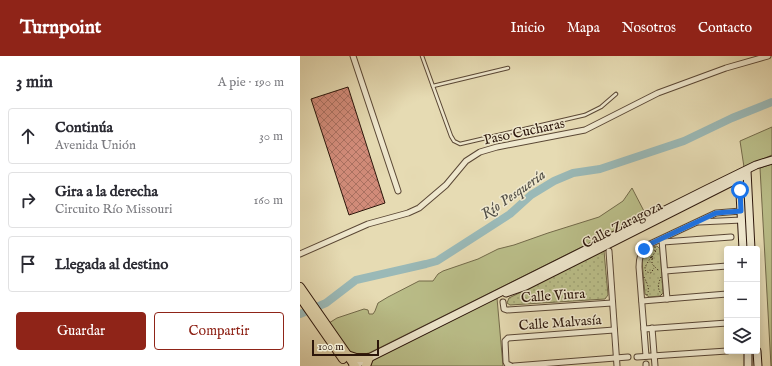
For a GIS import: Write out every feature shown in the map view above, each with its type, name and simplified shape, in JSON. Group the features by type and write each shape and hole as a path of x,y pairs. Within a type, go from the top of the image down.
{"main road":[{"path":"300,286 324,327 352,366"},
{"path":"300,297 347,356 352,366"},
{"path":"347,356 369,358 366,366"}],"street":[{"path":"353,56 398,191"},
{"name":"Paso Cucharas","path":"300,254 368,224 419,208 446,185 466,161 475,154 486,149 584,130 658,93 726,68 768,56"},
{"name":"Calle Zaragoza","path":"609,244 756,166 772,160"},
{"path":"747,172 751,246"},
{"path":"739,176 743,246"},
{"name":"Calle Zaragoza","path":"352,366 494,296 609,244 729,184 739,176"},
{"path":"729,184 736,186 740,190"},
{"path":"646,356 639,264 641,255 647,246 716,213 749,210"},
{"path":"696,222 750,219"},
{"path":"662,240 731,237"},
{"path":"662,240 665,271 664,297"},
{"path":"609,244 617,366"},
{"path":"665,271 724,266"},
{"path":"642,298 724,294"},
{"name":"Calle Viura","path":"503,302 504,309 507,310 612,303"},
{"path":"644,329 724,322"},
{"path":"652,328 655,366"},
{"name":"Calle Malvasía","path":"511,366 506,362 506,338 614,330"},
{"path":"637,356 724,351"},
{"path":"748,354 748,366"},
{"path":"757,354 758,366"},
{"path":"511,366 628,358"}],"lane":[{"path":"422,56 451,136 454,141 460,144 585,115 601,107 616,94"},
{"path":"433,86 508,68"}],"path":[{"path":"643,271 655,252"},
{"path":"652,258 652,264 661,274 658,284 659,291 664,297"},
{"path":"642,298 646,296 648,292 648,284 644,275 647,272 645,267"},
{"path":"647,272 652,272 654,267"}],"green space":[{"path":"772,127 772,155 744,167 740,141"},
{"path":"772,164 772,366 771,366 760,168"},
{"path":"632,188 646,215 369,353 359,355 349,353 329,323 337,318 364,309 368,310 369,314 373,314 378,303 419,281 433,281 438,274 443,271 478,259 498,249 599,217 623,201"},
{"path":"657,246 660,249 663,293 660,296 649,297 645,294 642,261 647,251"},
{"path":"604,251 608,295 605,299 510,305 507,303 509,298"},
{"path":"497,298 503,366 369,366 372,360"}],"building":[{"path":"348,87 385,203 349,215 311,99"}],"waterway":[{"name":"Río Pesquería","path":"300,314 326,303 356,280 437,261 510,214 531,195 554,181 573,173 600,169 684,141 732,118 772,102"}],"route":[{"path":"644,249 650,244 716,213 741,211 740,190"}]}
